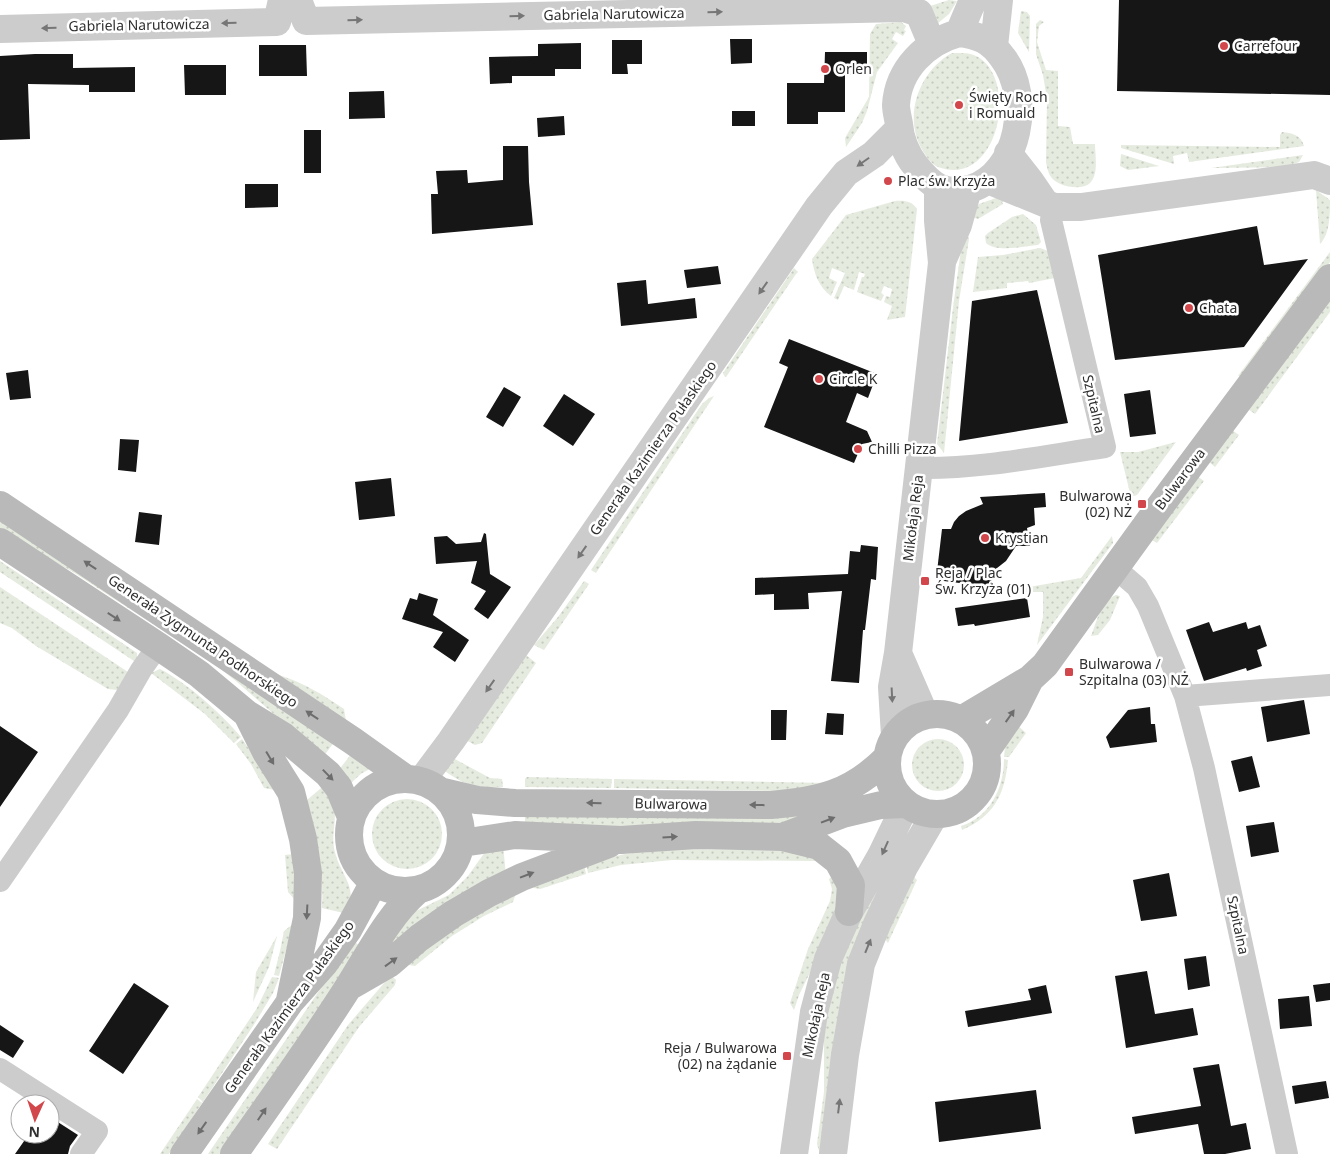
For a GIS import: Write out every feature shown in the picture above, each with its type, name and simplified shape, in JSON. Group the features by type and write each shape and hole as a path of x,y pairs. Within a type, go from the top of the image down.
{"main road":[{"name":"Bulwarowa","path":"961,720 1030,679 1045,665 1166,498 1330,278"},
{"name":"Generała Zygmunta Podhorskiego","path":"0,505 352,741 423,783"},
{"path":"0,542 199,674 247,714 283,736 328,774 339,788 352,817"},
{"name":"Bulwarowa","path":"986,752 1015,709 1030,679"},
{"path":"247,714 266,752 291,792 303,839 308,873 307,918 290,1002"},
{"path":"943,714 961,720 972,728 986,752 987,767 984,782 976,795 965,806 951,812 936,814 920,812 906,804 892,787 887,773 891,747 903,727 925,715 943,714"},
{"name":"Bulwarowa","path":"423,783 477,800 771,805 805,802 846,789 871,774 891,747"},
{"path":"387,781 423,783 455,807 461,824 462,842 457,859 447,873 434,884 418,890 402,891 387,888 374,882 360,869 352,853 349,835 352,817 360,801 372,789 387,781"},
{"path":"782,837 843,814 882,805 906,804"},
{"path":"462,842 515,835 621,840 696,835 782,837 819,846 838,861 851,885 849,912"},
{"path":"349,986 390,963 419,938 489,893 522,877 621,840"},
{"name":"Generała Kazimierza Pułaskiego","path":"184,1154 290,1002 324,964 348,930 374,882"},
{"path":"234,1154 349,986 373,946 399,909 418,890"}],"street":[{"path":"959,33 973,0"},
{"path":"994,46 999,0"},
{"name":"Gabriela Narutowicza","path":"302,10 904,8 919,13 932,44"},
{"name":"Gabriela Narutowicza","path":"0,29 280,11"},
{"path":"959,33 971,34 994,46 1008,64 1017,86 1020,108 1016,131 1008,153 997,172 978,184 958,192 938,187 924,176 913,162 904,146 899,129 896,105 902,81 914,60 932,44 945,37 959,33"},
{"name":"Generała Kazimierza Pułaskiego","path":"423,783 819,206 846,174 874,154 899,129"},
{"path":"1008,153 1049,205"},
{"path":"978,184 1049,205 1081,208 1314,175 1330,181"},
{"path":"942,263 978,184"},
{"path":"938,187 938,221 942,263"},
{"name":"Szpitalna","path":"919,468 946,468 992,463 1105,447 1050,220 1049,205"},
{"name":"Mikołaja Reja","path":"891,747 892,687 898,653 942,263"},
{"name":"Szpitalna","path":"1116,568 1137,587 1148,606 1185,696 1204,768 1287,1154"},
{"path":"0,881 118,710 141,670 158,646"},
{"path":"898,653 925,715"},
{"path":"1185,696 1330,685"},
{"name":"Mikołaja Reja","path":"794,1154 814,1012 828,960 849,912 882,856 906,804"},
{"path":"833,1154 845,1055 861,964 877,924 904,867 936,814"},
{"path":"0,1069 97,1132 82,1154"}],"shaded area":[{"path":"949,0 957,1 949,14 937,24 930,6"},
{"path":"1021,11 1027,12 1030,16 1029,52 1018,33"},
{"path":"1040,20 1044,22 1039,26 1037,42 1046,70 1058,71 1058,126 1070,127 1073,144 1095,144 1095,175 1090,183 1082,187 1070,187 1059,183 1051,177 1047,168 1047,99 1043,75 1036,54 1036,24"},
{"path":"901,22 906,26 904,30 906,31 903,36 896,32 892,39 898,43 877,72 867,111 862,123 846,147 845,138 869,97 870,34 876,24"},
{"path":"952,53 972,54 978,57 991,70 998,88 999,109 996,130 988,148 975,163 958,170 938,167 931,162 917,138 914,124 917,96 923,83 940,61"},
{"path":"1282,132 1296,135 1301,139 1304,146 1189,162 1187,153 1173,156 1174,164 1121,148 1121,145 1280,147 1280,135"},
{"path":"1121,154 1159,166 1128,170 1120,166"},
{"path":"1303,155 1299,162 1285,167 1211,168"},
{"path":"1316,190 1330,200 1328,229 1320,244"},
{"path":"996,198 1007,199 1002,202 1003,204 978,219 969,216 979,204"},
{"path":"895,201 908,202 917,209 905,317 887,320 892,306 884,302 886,296 890,297 892,289 884,286 881,293 884,295 881,301 857,292 862,277 865,274 859,272 854,290 844,286 838,300 834,298 845,273 832,268 829,278 837,282 831,296 823,289 818,280 812,259 846,215"},
{"path":"1023,214 1036,225 1041,242 1038,245 997,248 986,243 985,236 988,233 1012,217"},
{"path":"963,235 968,236 969,239 959,301 944,453 937,444"},
{"path":"1040,248 1048,251 1055,278 1029,283 1028,281 1007,283 1007,288 973,292 978,257 1003,255"},
{"path":"1330,252 1330,262 1324,271 1245,376 1238,376"},
{"path":"794,268 798,272 725,377 723,373"},
{"path":"1330,298 1330,312 1255,414 1248,409"},
{"path":"714,396 596,573 591,570 702,404"},
{"path":"1232,430 1239,435 1215,467 1209,462"},
{"path":"1176,442 1137,495 1131,497 1120,452 1138,452"},
{"path":"1197,476 1204,481 1157,543 1150,539"},
{"path":"0,517 335,741 323,757 217,666 73,572 0,532"},
{"path":"1112,536 1113,543 1037,645 1043,617 1043,592 1012,592 1012,590 1081,578"},
{"path":"0,561 137,653 137,663 0,572"},
{"path":"584,581 589,584 544,650 534,645 558,617"},
{"path":"0,587 131,674 117,690 108,689 36,646 12,628 0,623"},
{"path":"1116,595 1120,596 1110,620 1098,635 1091,636 1097,618 1106,602"},
{"path":"526,655 536,663 482,743 475,745 464,739"},
{"path":"160,669 203,699 241,737 234,743 205,714 151,673"},
{"path":"279,675 313,689 328,698 344,709 346,721"},
{"path":"1015,723 1026,733 1009,757 1004,757 1005,747"},
{"path":"242,739 275,790 264,788 251,764 236,744"},
{"path":"938,739 948,741 956,747 962,755 964,765 962,775 956,783 948,789 938,791 928,789 920,783 914,775 912,765 914,755 920,747 928,741"},
{"path":"352,753 372,768 362,773 352,782 338,771"},
{"path":"451,757 490,778 502,779 503,787 471,785 458,779 442,769"},
{"path":"1004,759 1008,760 1007,772 1001,793 996,802 983,818 962,830 961,826 980,816 993,800 1001,780"},
{"path":"527,777 612,779 611,788 525,787 525,779"},
{"path":"614,779 826,783 827,786 777,791 614,788"},
{"path":"327,783 335,809 334,848 351,894 348,914 322,908 319,854 307,800"},
{"path":"407,799 420,802 432,809 439,821 442,834 439,847 432,859 420,866 407,869 394,866 382,859 375,847 372,834 375,821 382,809 394,802"},
{"path":"820,807 784,825 525,828 525,809"},
{"path":"503,845 506,876 396,949 391,942 397,930 416,911 449,895 468,876 485,852"},
{"path":"684,849 801,851 818,861 672,860 621,865 588,873 586,863 625,854"},
{"path":"294,854 296,901 288,892 285,855"},
{"path":"584,864 586,874 540,889 534,888 531,882"},
{"path":"886,865 820,1154 817,1144 824,1092 824,1036 828,998 843,956"},
{"path":"837,872 842,896 825,942 799,995 794,1010 790,1003 808,949 830,901 832,889 829,879"},
{"path":"914,877 917,880 888,943 885,939"},
{"path":"513,890 515,896 513,902 484,916 452,936 415,966 409,965 405,961"},
{"path":"293,924 279,976 274,975 284,931"},
{"path":"277,936 269,967 253,1002 256,972"},
{"path":"353,941 362,947 222,1154 208,1154"},
{"path":"391,975 396,980 395,985 359,1027 277,1149 268,1144 348,1025"},
{"path":"272,977 279,978 273,993 203,1102 198,1097 257,1008"},
{"path":"197,1099 202,1103 169,1154 160,1154"}],"building":[{"name":"Carrefour","path":"1119,0 1330,0 1330,95 1117,91"},
{"path":"730,39 752,39 752,63 731,64"},
{"path":"612,40 642,40 642,64 627,64 628,74 612,74"},
{"path":"581,43 581,69 555,69 555,76 512,76 512,83 490,84 489,57 538,56 538,44"},
{"path":"259,45 306,45 307,76 259,76"},
{"path":"825,52 867,52 867,75 845,75 845,112 818,112 818,124 787,124 787,83 824,83"},
{"path":"73,54 73,68 135,67 135,92 89,92 89,85 28,84 30,139 0,140 0,56"},
{"path":"184,65 226,65 226,95 185,95"},
{"path":"384,91 385,118 349,119 349,92"},
{"path":"732,111 755,111 755,126 732,126"},
{"path":"564,116 565,135 538,137 537,118"},
{"path":"304,130 321,130 321,173 304,173"},
{"path":"503,146 528,146 533,225 432,234 431,194 438,194 436,171 467,170 468,183 503,180"},
{"path":"245,184 278,184 278,207 245,208"},
{"name":"Chata","path":"1257,226 1264,265 1308,259 1244,347 1115,360 1098,255"},
{"path":"718,266 721,284 687,288 684,270"},
{"path":"646,280 648,304 695,298 697,318 621,326 617,283"},
{"path":"1037,290 1068,423 959,441 972,301"},
{"path":"789,339 877,374 868,398 857,393 846,422 867,431 872,442 862,444 854,463 764,427 788,367 779,363"},
{"path":"28,370 31,398 10,400 6,373"},
{"path":"504,387 521,397 503,427 486,417"},
{"path":"1150,390 1156,434 1130,437 1124,394"},
{"path":"564,394 595,414 573,446 543,426"},
{"path":"120,439 139,440 136,472 118,470"},
{"path":"391,478 395,516 359,520 355,482"},
{"name":"Krystian","path":"1045,493 1046,507 1034,508 1035,525 1027,528 1030,546 1016,546 1006,561 992,572 991,587 936,580 942,529 951,529 959,516 983,504 980,497"},
{"path":"139,512 162,515 159,545 135,542"},
{"path":"484,533 486,534 490,574 511,587 488,619 474,609 486,591 471,583 477,561 436,564 434,537 447,536 456,544 469,543 481,542"},
{"path":"861,545 878,547 876,580 871,579 865,630 863,630 859,683 831,681 842,591 808,593 809,609 774,610 774,594 755,595 755,578 848,574 850,551 860,552"},
{"path":"419,593 438,599 433,615 469,640 455,662 433,647 443,632 402,619 410,598 417,600"},
{"path":"1027,598 1030,617 975,626 974,624 958,626 955,608"},
{"path":"1209,622 1213,632 1246,622 1248,629 1260,625 1267,646 1257,650 1262,666 1247,671 1246,668 1204,681 1186,630"},
{"path":"1304,700 1310,734 1267,742 1261,707"},
{"path":"1150,707 1151,724 1155,724 1157,742 1110,748 1106,737 1128,710"},
{"path":"771,710 787,710 786,740 771,740"},
{"path":"827,713 844,714 843,735 825,734"},
{"path":"0,726 38,752 0,807"},
{"path":"1252,756 1260,787 1239,792 1231,761"},
{"path":"1274,822 1279,852 1251,857 1246,826"},
{"path":"1169,873 1177,916 1141,921 1133,880"},
{"path":"1206,956 1210,986 1188,990 1184,959"},
{"path":"1147,971 1155,1014 1193,1008 1198,1035 1126,1048 1115,976"},
{"path":"134,983 169,1006 123,1074 89,1051"},
{"path":"1330,983 1330,1000 1316,1002 1313,985"},
{"path":"1046,985 1052,1013 968,1027 965,1011 1031,1000 1028,989"},
{"path":"1309,996 1312,1026 1280,1029 1278,999"},
{"path":"0,1025 24,1041 13,1058 0,1050"},
{"path":"1219,1064 1231,1126 1246,1123 1251,1149 1225,1154 1204,1154 1198,1124 1135,1134 1132,1117 1201,1106 1193,1068"},
{"path":"1326,1081 1329,1098 1295,1104 1292,1086"},
{"path":"1036,1090 1041,1129 939,1142 935,1102"},
{"path":"60,1123 78,1135 70,1146 68,1154 15,1154 22,1144 60,1144"}],"place":[{"name":"Carrefour","path":"1224,46"},
{"name":"Orlen","path":"825,69"},
{"name":"Święty Roch i Romuald","path":"959,105"},
{"name":"Plac św. Krzyża","path":"888,181"},
{"name":"Chata","path":"1189,308"},
{"name":"Circle K","path":"819,379"},
{"name":"Chilli Pizza","path":"858,449"},
{"name":"Bulwarowa (02) NŻ","path":"1142,504"},
{"name":"Krystian","path":"985,538"},
{"name":"Reja / Plac Św. Krzyża (01)","path":"925,581"},
{"name":"Bulwarowa / Szpitalna (03) NŻ","path":"1069,672"},
{"name":"Reja / Bulwarowa (02) na żądanie","path":"787,1056"}]}
